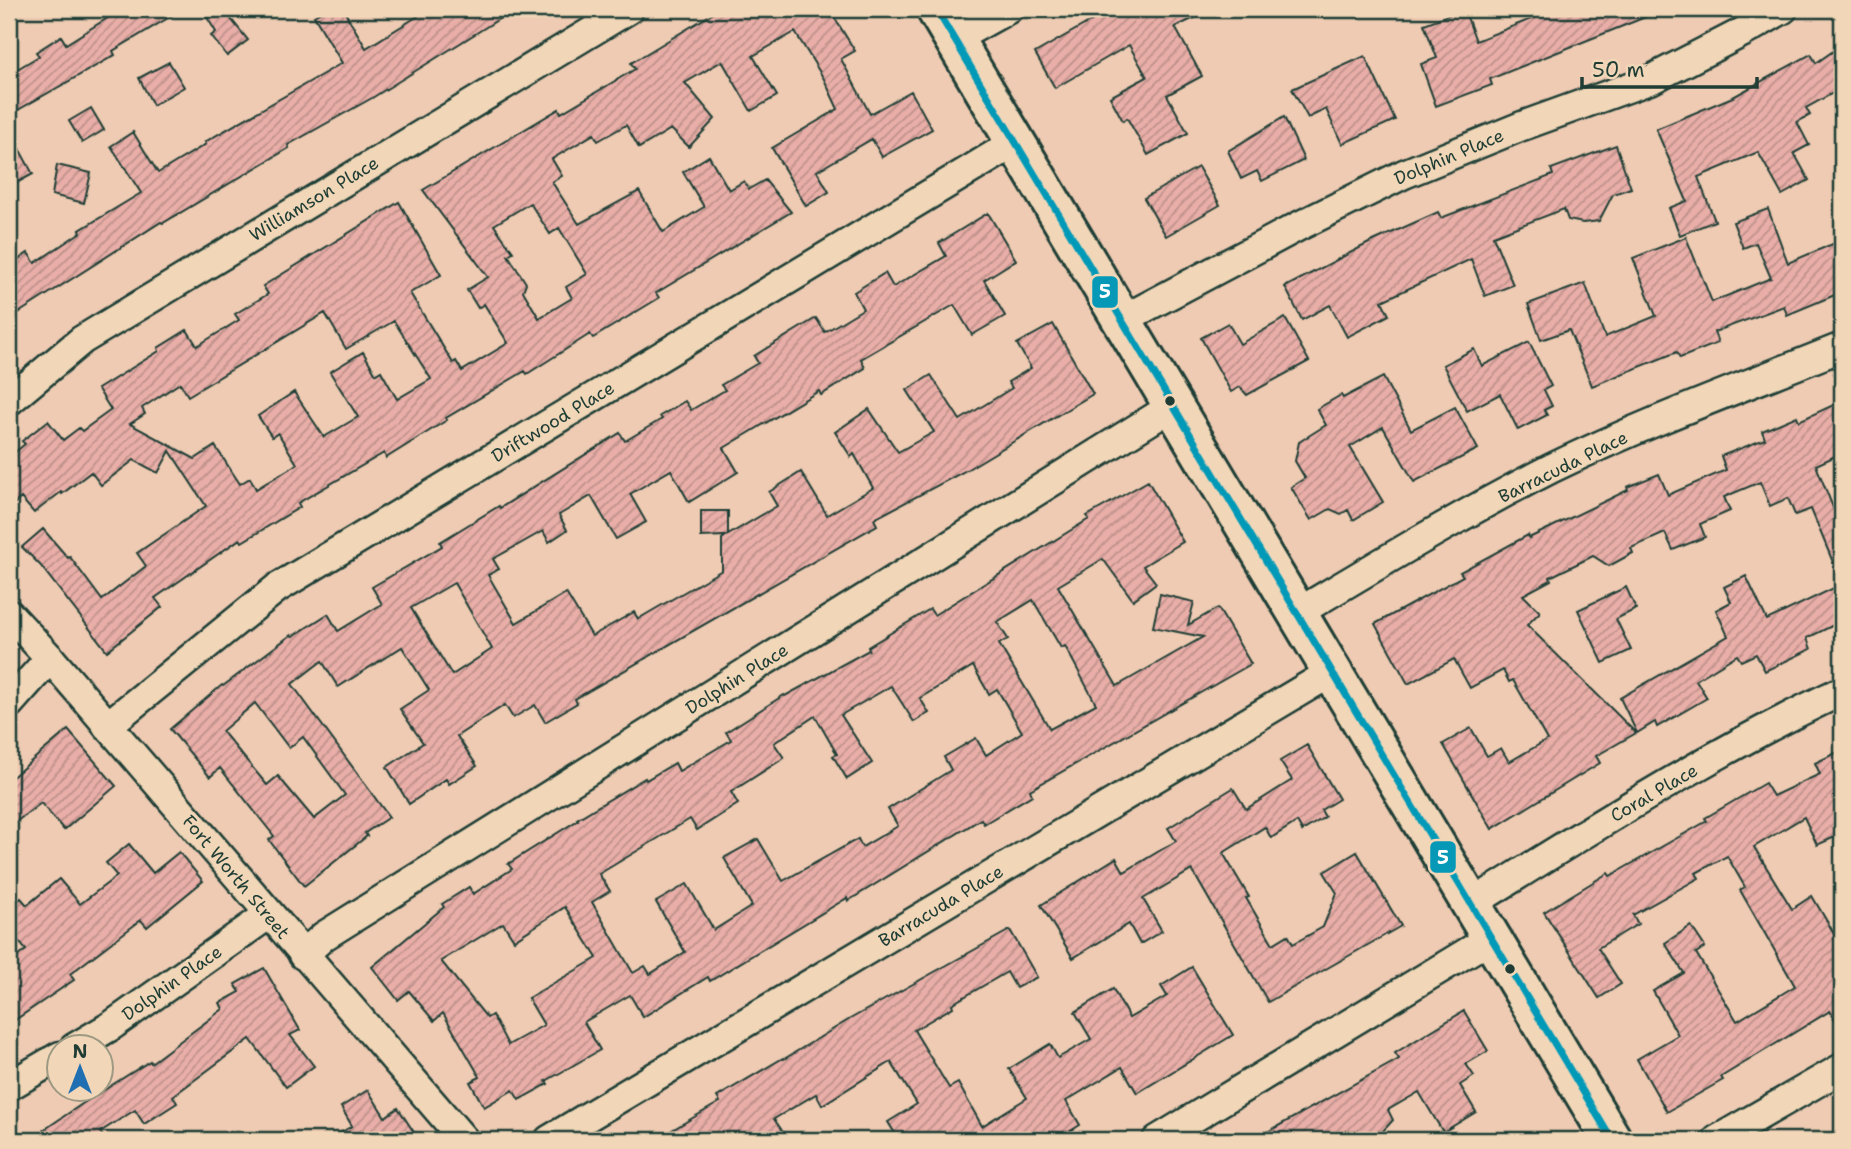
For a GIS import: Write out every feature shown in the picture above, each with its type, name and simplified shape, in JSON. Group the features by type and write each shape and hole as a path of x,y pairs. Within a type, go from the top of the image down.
{"main road":[{"path":"945,24 1612,1140"}],"street":[{"name":"Williamson Place","path":"9,401 82,340 629,9"},
{"path":"945,24 1008,9"},
{"name":"Dolphin Place","path":"1122,320 1404,174 1522,126 1652,79 1743,33 1783,9"},
{"name":"Driftwood Place","path":"107,726 277,588 1016,142"},
{"name":"Barracuda Place","path":"1297,613 1440,528 1553,468 1842,347"},
{"name":"Dolphin Place","path":"303,955 336,928 1173,406"},
{"name":"Fort Worth Street","path":"9,614 50,658 464,1140"},
{"path":"9,704 50,658"},
{"name":"Barracuda Place","path":"549,1140 1332,672"},
{"name":"Coral Place","path":"1471,904 1647,796 1777,721 1842,691"},
{"name":"Dolphin Place","path":"98,1034 268,915"},
{"path":"1157,1140 1491,938"},
{"path":"9,1086 46,1064"},
{"path":"1717,1140 1842,1068"}],"building":[{"path":"103,9 183,9 113,51 115,55 9,115 9,74 39,56 36,52 61,36 66,44 109,17"},
{"path":"202,9 223,9 248,40 227,56 211,36 216,32"},
{"path":"326,9 343,9 366,48 418,16 413,9 515,9 372,98 288,145 289,148 161,222 9,319 9,266 28,253 35,263 81,232 80,230 141,193 111,146 133,132 158,173 206,144 205,142 342,63 314,16"},
{"path":"720,9 829,9 855,51 841,59 870,114 911,91 932,129 882,157 872,139 817,171 829,192 806,206 772,148 838,109 824,79 795,32 753,56 777,96 751,111 722,61 685,83 715,119 689,147 671,129 639,148 626,125 598,141 594,134 552,159 562,176 552,182 579,224 639,191 663,232 704,207 683,172 709,156 729,190 744,181 749,189 765,180 791,212 656,293 659,298 593,338 590,334 527,374 525,371 386,458 384,453 298,503 300,507 242,542 240,539 155,598 162,607 107,651 40,565 22,547 43,529 68,558 70,557 102,600 146,566 137,553 206,506 170,451 158,473 134,460 101,485 91,472 34,513 21,498 9,508 9,457 25,444 22,441 48,421 63,440 79,428 82,431 111,410 98,389 187,330 197,346 239,320 235,314 268,294 263,286 399,202 441,275 410,293 453,363 456,361 462,371 508,343 484,304 478,308 467,290 488,277 423,190 559,109 561,113 635,69 631,63","holes":["530,203 550,234 559,228 587,274 566,287 572,298 539,318 523,291 526,283 508,255 513,252 494,225","325,313 346,349 394,321 431,379 397,399 381,371 376,374 363,352 330,372 358,417 324,437 294,392 258,416 272,437 278,433 297,464 256,489 250,478 240,484 215,446 195,459 130,424 145,414 142,408 180,383 188,396"]},
{"path":"1112,9 1214,9 1175,27 1202,76 1167,95 1188,133 1148,155 1127,118 1123,121 1110,97 1147,77 1129,45 1055,88 1035,53"},
{"path":"1464,9 1476,41 1556,9 1663,10 1490,79 1492,85 1436,106 1421,64 1437,58 1424,24"},
{"path":"1842,45 1842,88 1806,108 1810,115 1797,122 1809,145 1794,153 1809,180 1782,195 1758,152 1698,177 1715,221 1680,235 1669,208 1687,201 1656,129 1735,96 1811,54 1816,63"},
{"path":"1365,56 1395,120 1342,144 1326,109 1308,118 1292,89"},
{"path":"169,62 184,87 153,105 139,78"},
{"path":"91,108 104,130 82,143 69,121"},
{"path":"1284,117 1304,160 1262,181 1257,171 1241,179 1228,151"},
{"path":"9,130 33,174 9,187"},
{"path":"1616,145 1631,188 1613,194 1599,221 1583,223 1568,220 1564,209 1493,236 1513,285 1485,296 1471,259 1382,301 1389,315 1347,337 1330,305 1302,320 1285,287 1369,243 1438,212 1441,218 1553,175 1551,169"},
{"path":"57,165 91,173 84,203 52,195"},
{"path":"1198,167 1220,205 1166,236 1144,198"},
{"path":"1768,209 1788,263 1842,240 1842,292 1787,315 1784,306 1714,332 1718,343 1680,358 1677,352 1592,386 1569,330 1541,340 1528,304 1585,283 1605,337 1656,316 1633,258 1686,237 1712,302 1771,278 1756,243 1743,248 1733,222"},
{"path":"988,213 1016,260 984,280 1005,316 972,335 954,305 861,359 865,368 821,395 819,391 724,448 738,472 689,502 671,470 630,494 646,522 616,539 591,496 559,515 567,530 549,542 543,531 493,559 499,569 488,575 516,623 566,593 592,636 634,612 638,619 722,570 722,539 726,536 701,537 701,511 728,511 728,535 777,506 769,492 801,472 827,515 873,488 854,454 851,457 835,432 869,409 898,452 934,432 907,390 931,375 960,420 1012,388 1008,382 1031,368 1017,344 1053,324 1093,394 963,472 874,519 877,525 575,699 577,703 545,722 535,705 513,718 505,705 457,736 477,766 449,784 446,779 409,804 387,767 423,743 400,709 429,690 402,647 338,687 322,661 292,684 389,817 365,833 367,836 304,886 269,840 274,836 220,768 210,777 170,729 222,685 291,635 328,614 338,631 382,604 372,587 442,546 440,542 499,506 500,508 620,433 625,441 662,419 660,416 685,401 691,410 725,390 721,385 758,363 754,356 816,318 825,332 863,309 854,292 885,273 893,287 946,256 939,243","holes":["454,583 492,649 452,675 411,608","255,703 289,748 303,737 345,795 314,819 278,776 267,785 222,731"]},
{"path":"1285,318 1309,361 1247,395 1240,387 1231,392 1201,338 1228,323 1240,344"},
{"path":"1529,342 1551,386 1544,390 1552,406 1544,410 1547,415 1518,430 1500,394 1467,411 1443,365 1474,349 1482,366"},
{"path":"1383,377 1411,430 1455,407 1478,449 1414,482 1383,427 1350,447 1383,502 1353,520 1348,510 1341,514 1330,509 1311,520 1291,487 1305,478 1295,461 1299,442 1326,425 1317,409 1341,395 1343,398"},
{"path":"1842,401 1842,453 1816,465 1842,530 1842,584 1811,509 1795,515 1788,498 1770,506 1760,482 1724,497 1730,511 1700,524 1705,537 1673,550 1665,533 1631,548 1633,553 1609,566 1593,556 1550,577 1551,580 1523,595 1540,612 1527,625 1636,733 1596,756 1600,763 1492,829 1443,744 1471,728 1487,756 1501,748 1509,762 1547,740 1513,680 1509,682 1503,670 1470,688 1454,659 1408,684 1375,624 1463,576 1460,572 1528,535 1529,538 1628,490 1627,487 1659,474 1668,495 1726,470 1721,456 1765,439 1762,431 1797,416 1799,421"},
{"path":"1148,481 1183,542 1143,566 1156,583 1133,600 1103,559 1058,586 1117,686 1203,637 1153,627 1160,594 1194,602 1188,625 1218,608 1251,664 1030,790 1032,795 984,824 981,819 848,901 847,898 710,981 708,977 643,1017 630,995 584,1022 600,1050 519,1100 513,1090 484,1107 470,1082 480,1077 443,1013 434,1021 409,991 398,1000 372,967 444,907 442,904 469,887 473,894 512,869 508,864 645,778 646,780 675,763 679,771 731,740 726,732 784,695 869,650 868,647 930,609 934,615 1089,519 1087,516","holes":["1033,600 1061,648 1065,646 1096,704 1050,729 999,644 1008,639 997,622","973,666 989,694 997,689 1022,732 986,755 976,738 944,757 951,770 888,809 898,826 862,847 858,839 783,881 758,839 724,858 752,906 714,930 687,884 656,902 685,952 650,974 645,966 633,973 592,902 610,891 599,874 690,819 697,830 738,804 731,792 784,758 774,743 815,716 837,754 833,756 847,779 872,763 841,715 891,686 914,722 929,713 920,698","565,907 597,958 528,998 544,1025 508,1045 492,1015 487,1018 441,961 503,923 514,940"]},
{"path":"1746,576 1767,620 1842,584 1842,621 1807,638 1811,649 1765,671 1756,654 1741,661 1737,655 1696,680 1707,698 1657,727 1655,722 1637,733 1620,698 1728,636 1716,610 1731,602 1724,587"},
{"path":"1626,587 1636,609 1616,619 1631,650 1603,663 1578,610"},
{"path":"68,730 116,786 64,830 41,803 9,827 9,780"},
{"path":"1307,745 1339,799 1321,810 1325,817 1302,831 1297,822 1271,838 1265,827 1223,853 1249,897 1246,898 1273,944 1288,935 1293,944 1323,927 1337,893 1324,872 1357,852 1401,926 1268,1002 1192,870 1143,899 1162,931 1140,944 1129,924 1073,958 1041,905 1116,858 1124,872 1176,841 1168,828 1233,788 1246,809 1292,780 1280,761"},
{"path":"1842,750 1842,834 1817,845 1804,817 1754,847 1792,909 1812,896 1842,947 1842,1032 1830,1011 1721,1077 1723,1080 1667,1112 1637,1059 1678,1035 1653,991 1684,973 1665,943 1691,926 1705,947 1696,953 1737,1021 1795,986 1740,890 1745,887 1727,856 1696,873 1699,878 1633,915 1638,924 1598,948 1621,984 1599,998 1544,912 1608,873 1610,876 1707,821 1705,818 1765,783 1773,796 1820,774 1815,763"},
{"path":"129,844 153,873 179,852 203,881 147,927 141,920 70,974 74,980 9,1024 9,962 26,950 9,930 9,909 21,898 27,905 59,879 80,904 117,876 106,863"},
{"path":"1010,930 1037,977 1016,988 1007,972 914,1030 949,1088 958,1083 982,1126 1027,1098 1009,1069 1050,1044 1058,1058 1091,1039 1075,1012 1113,989 1129,1018 1167,996 1161,986 1192,967 1233,1035 1137,1093 1122,1067 1066,1101 1080,1125 1056,1140 899,1140 888,1122 917,1104 891,1062 822,1105 816,1094 774,1119 783,1132 769,1140 655,1140 720,1102 717,1097"},
{"path":"264,968 300,1030 290,1035 314,1066 286,1087 250,1039 173,1096 177,1103 144,1124 135,1110 100,1132 106,1140 29,1140 82,1104 116,1104 116,1082 150,1061 151,1063 223,1009 220,1003 240,992 235,984"},
{"path":"1464,1011 1488,1051 1466,1064 1474,1076 1460,1085 1476,1112 1443,1132 1419,1092 1388,1110 1393,1120 1383,1131 1388,1140 1352,1140 1346,1131 1330,1140 1253,1140 1399,1059 1395,1053"},
{"path":"368,1090 385,1117 398,1108 419,1140 328,1140 352,1126 341,1107"}],"transit line":[{"name":"5","path":"936,9 1612,1140"}]}
